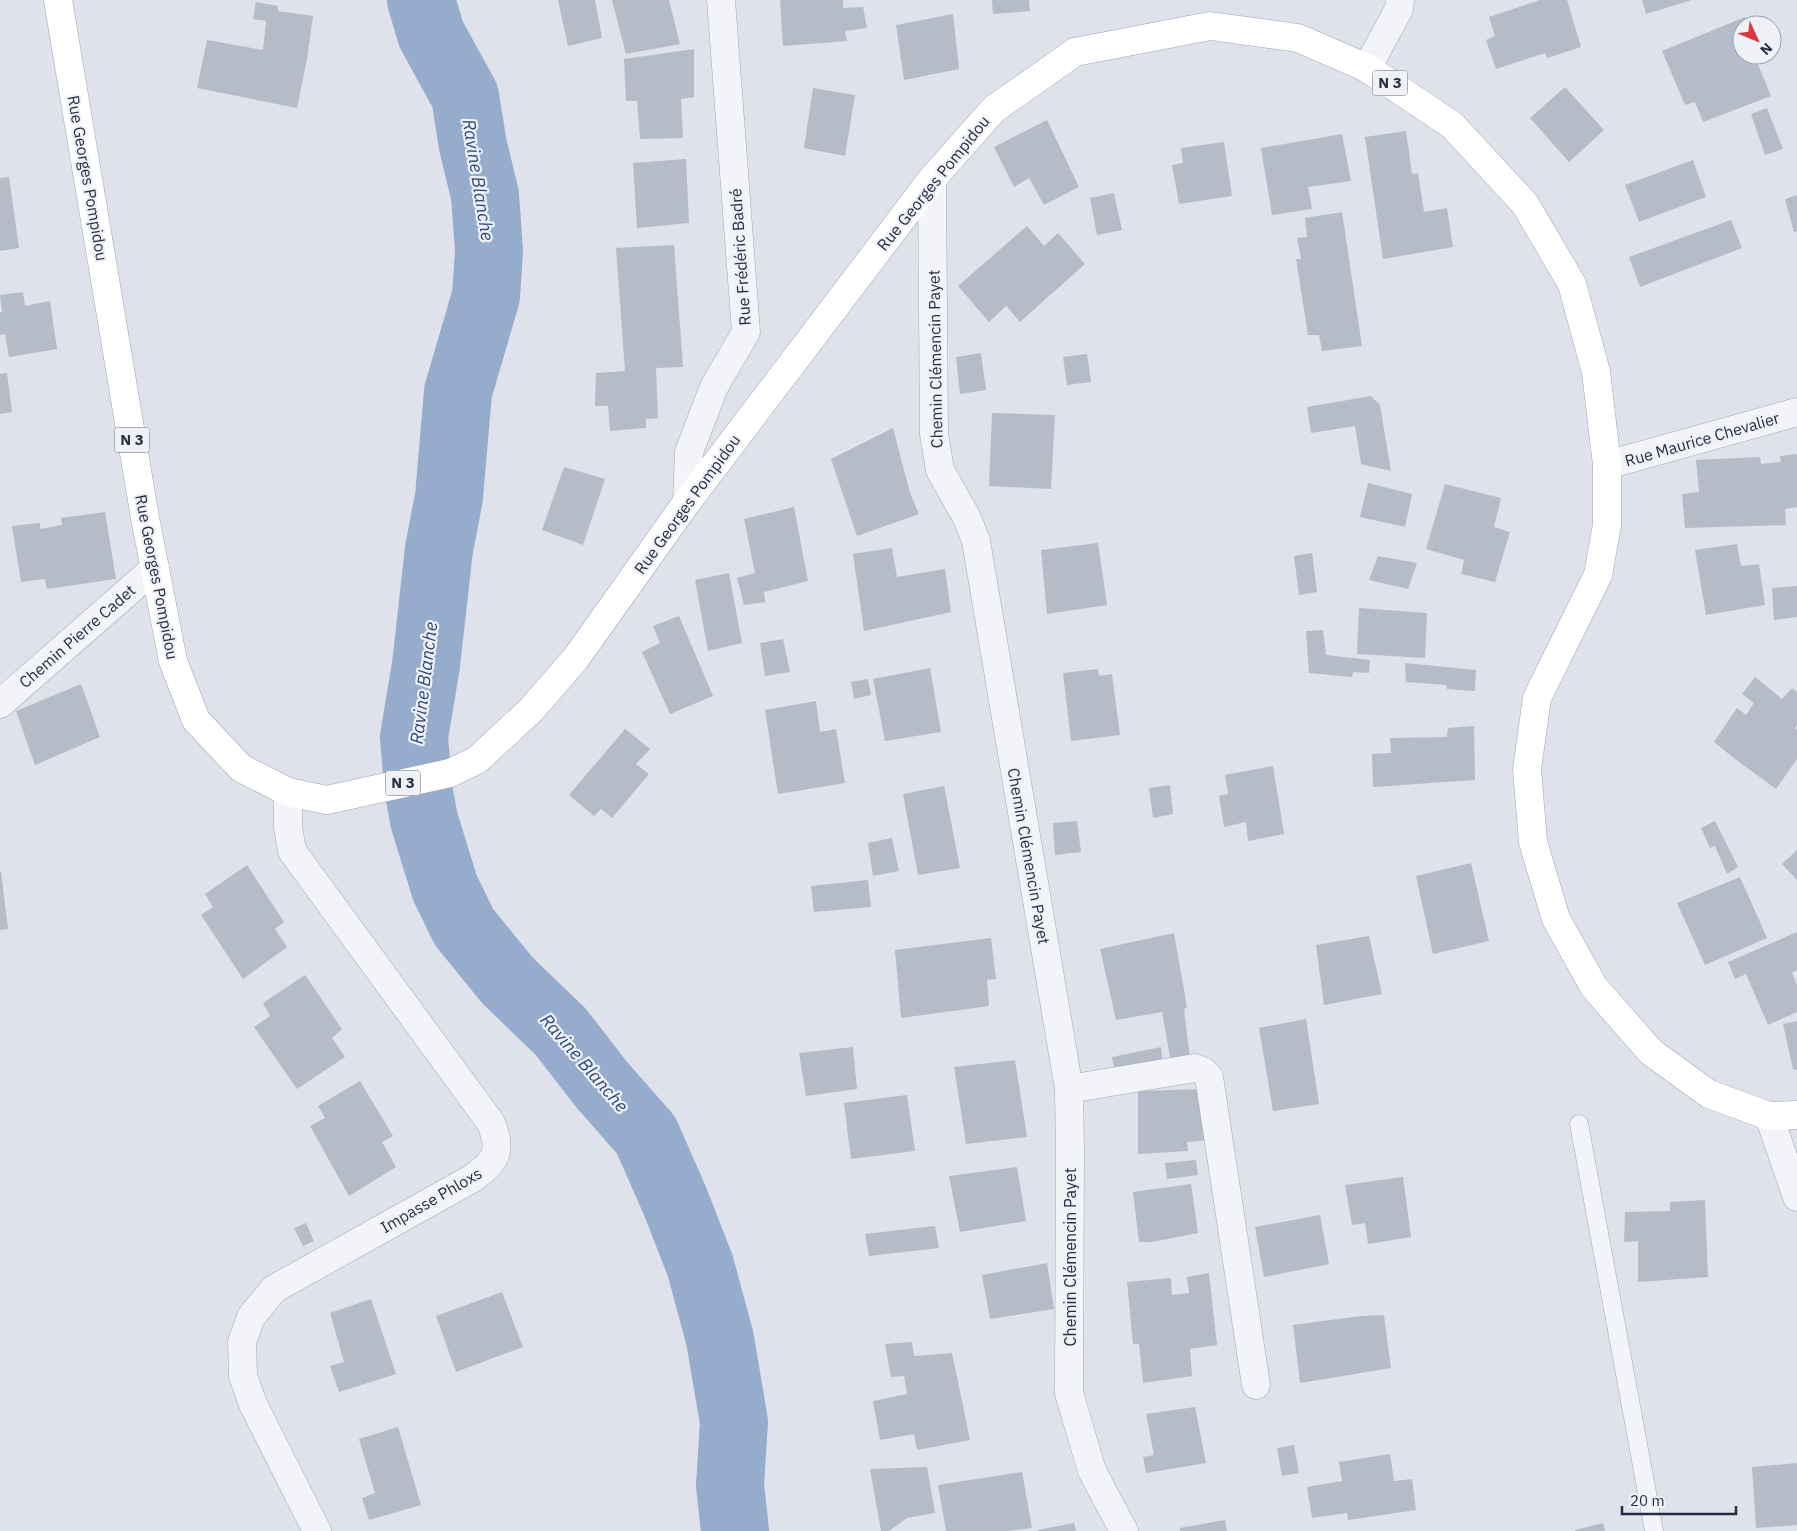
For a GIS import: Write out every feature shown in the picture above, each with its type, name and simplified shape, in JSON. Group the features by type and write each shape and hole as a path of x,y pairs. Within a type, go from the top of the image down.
{"main road":[{"name":"Rue Georges Pompidou","path":"58,0 155,568 173,661 196,720 241,768 288,792 327,800 450,773 477,760 531,710 576,658 687,502 932,179 994,109 1075,52 1210,26 1298,38 1367,68 1452,125 1525,204 1572,284 1596,372 1607,465 1607,525 1598,575 1537,698 1527,769 1533,842 1556,919 1594,987 1651,1052 1709,1094 1769,1116 1797,1115"}],"street":[{"name":"Rue Frédéric Badré","path":"687,502 689,452 714,387 746,332 721,0"},
{"path":"1367,68 1399,9 1400,0"},
{"name":"Chemin Clémencin Payet","path":"932,179 934,434 940,470 968,518 976,541 1069,1089 1069,1393 1092,1470 1124,1531"},
{"name":"Rue Maurice Chevalier","path":"1607,465 1797,412"},
{"name":"Chemin Pierre Cadet","path":"0,704 155,568"},
{"name":"Impasse Phloxs","path":"288,792 288,827 292,851 491,1124 497,1139 496,1155 488,1168 274,1289 251,1317 242,1342 243,1376 253,1404 317,1531"},
{"path":"1069,1089 1195,1068 1203,1071 1209,1077 1256,1385"},
{"path":"1769,1116 1797,1197"}],"lane":[{"path":"1579,1124 1654,1531"}],"building":[{"path":"558,0 595,0 602,38 568,46"},
{"path":"612,0 669,0 680,44 626,54"},
{"path":"780,0 843,0 843,8 863,7 867,28 845,31 847,41 783,46"},
{"path":"992,0 1029,0 1030,11 993,14"},
{"path":"1540,0 1567,0 1581,47 1547,58 1545,53 1496,69 1486,40 1495,36 1489,17"},
{"path":"1642,0 1692,0 1646,14"},
{"path":"256,2 278,6 278,11 313,16 297,108 197,88 207,40 263,50 266,21 253,19"},
{"path":"953,14 959,69 904,80 896,25"},
{"path":"1732,22 1732,65 1758,65 1771,96 1703,122 1695,102 1685,105 1662,51"},
{"path":"694,49 694,97 681,99 683,138 640,139 637,101 626,101 624,59"},
{"path":"1565,87 1604,130 1569,162 1530,118"},
{"path":"813,88 855,95 845,156 804,148"},
{"path":"1767,108 1783,149 1765,155 1751,114"},
{"path":"1047,120 1079,187 1044,205 1029,178 1014,187 994,147"},
{"path":"1406,131 1412,174 1418,173 1424,212 1447,208 1453,247 1383,259 1365,137"},
{"path":"1342,134 1351,181 1308,187 1312,209 1272,215 1261,148"},
{"path":"1224,142 1232,196 1179,204 1172,165 1183,163 1181,148"},
{"path":"686,159 689,223 637,228 633,163"},
{"path":"1693,160 1706,197 1639,222 1625,185"},
{"path":"9,177 19,248 0,251 0,178"},
{"path":"1114,193 1122,230 1097,235 1090,198"},
{"path":"1797,195 1797,231 1794,232 1785,199"},
{"path":"1342,212 1362,346 1322,351 1319,335 1308,335 1296,259 1301,259 1297,238 1307,237 1305,218"},
{"path":"1731,220 1742,248 1640,287 1629,257"},
{"path":"1027,226 1044,246 1058,233 1085,264 1020,322 1003,302 1006,306 989,322 958,286"},
{"path":"674,245 683,367 656,368 658,418 646,419 646,428 610,431 608,406 595,406 596,373 625,371 616,248"},
{"path":"23,292 25,306 50,301 57,349 9,357 5,334 0,335 0,312 2,312 0,295"},
{"path":"981,353 986,390 960,394 956,357"},
{"path":"1087,354 1091,382 1067,385 1063,357"},
{"path":"7,373 12,412 0,414 0,374"},
{"path":"1371,396 1380,405 1391,471 1361,464 1355,426 1311,433 1307,407"},
{"path":"992,413 1055,415 1051,489 989,486"},
{"path":"893,428 910,493 919,514 857,536 831,459"},
{"path":"1797,454 1797,507 1785,509 1786,525 1685,528 1682,494 1699,492 1696,460 1760,457 1761,464 1781,462 1780,456"},
{"path":"564,467 605,479 583,545 542,530"},
{"path":"1368,483 1412,494 1405,527 1360,517"},
{"path":"1445,484 1501,498 1494,527 1510,532 1495,582 1461,574 1464,560 1426,549"},
{"path":"794,507 808,581 764,592 765,602 744,605 737,578 755,573 744,519"},
{"path":"105,512 116,579 47,589 45,579 21,582 12,526 40,523 40,529 62,525 61,518"},
{"path":"1098,543 1107,605 1047,614 1041,550"},
{"path":"1737,544 1741,566 1759,564 1765,605 1706,615 1695,550"},
{"path":"892,548 897,577 945,569 951,612 864,631 853,554"},
{"path":"1312,553 1317,592 1299,595 1294,556"},
{"path":"1378,556 1417,563 1408,589 1369,580"},
{"path":"729,573 742,643 708,651 695,580"},
{"path":"1797,586 1797,617 1774,620 1772,588"},
{"path":"1359,608 1427,613 1425,658 1357,654"},
{"path":"679,616 713,696 670,714 642,652 660,643 653,626"},
{"path":"1323,630 1326,655 1370,660 1369,673 1353,672 1352,677 1309,673 1306,631"},
{"path":"783,639 790,672 765,676 760,643"},
{"path":"1405,663 1476,670 1475,691 1447,689 1446,685 1406,682"},
{"path":"930,668 941,732 885,741 873,679"},
{"path":"1098,669 1099,676 1112,674 1120,735 1071,741 1063,673"},
{"path":"1755,677 1782,699 1792,688 1797,692 1797,725 1795,728 1797,730 1797,759 1776,789 1714,742 1737,708 1746,715 1754,703 1742,694"},
{"path":"868,679 871,695 854,699 851,682"},
{"path":"81,684 100,737 35,765 16,711"},
{"path":"816,701 820,732 836,729 845,783 778,794 765,710"},
{"path":"1474,726 1475,780 1373,787 1372,754 1391,753 1390,738 1447,737 1448,728"},
{"path":"625,729 650,749 636,764 649,774 612,818 601,809 594,816 569,795"},
{"path":"1273,766 1284,834 1248,841 1246,822 1224,827 1219,796 1228,794 1225,775"},
{"path":"1170,785 1173,814 1153,818 1149,788"},
{"path":"944,786 960,868 918,875 903,794"},
{"path":"1077,821 1081,852 1055,855 1053,823"},
{"path":"1715,821 1738,867 1727,874 1715,846 1710,848 1701,828"},
{"path":"892,838 899,871 873,876 868,843"},
{"path":"1797,850 1797,880 1782,864"},
{"path":"1471,863 1489,941 1433,954 1416,876"},
{"path":"247,865 284,922 275,929 287,947 243,979 201,915 213,907 205,894"},
{"path":"0,872 8,929 0,930"},
{"path":"1740,877 1767,938 1705,965 1677,903"},
{"path":"868,880 871,907 814,912 811,886"},
{"path":"1797,932 1797,970 1792,973 1797,985 1797,1012 1768,1025 1746,974 1735,979 1728,962"},
{"path":"1174,933 1187,1007 1184,1009 1190,1058 1171,1063 1162,1012 1116,1020 1100,949"},
{"path":"1369,936 1382,994 1324,1005 1316,945"},
{"path":"991,938 996,979 987,980 989,1006 901,1018 895,950"},
{"path":"305,975 342,1029 332,1038 345,1057 297,1089 254,1027 270,1016 263,1003"},
{"path":"1306,1019 1319,1104 1273,1111 1259,1028"},
{"path":"1797,1021 1797,1070 1793,1069 1783,1024"},
{"path":"853,1047 857,1089 806,1096 799,1053"},
{"path":"1161,1047 1163,1065 1115,1074 1112,1057"},
{"path":"1015,1060 1027,1137 966,1144 954,1067"},
{"path":"360,1081 393,1136 382,1142 396,1167 349,1196 310,1126 325,1118 318,1106"},
{"path":"1202,1089 1210,1140 1187,1142 1188,1151 1138,1154 1138,1091"},
{"path":"907,1095 915,1151 851,1159 844,1103"},
{"path":"1196,1160 1198,1175 1167,1179 1165,1163"},
{"path":"1017,1167 1026,1221 960,1232 949,1176"},
{"path":"1403,1177 1411,1237 1368,1244 1365,1223 1352,1225 1345,1185"},
{"path":"1191,1184 1198,1233 1152,1242 1139,1242 1133,1192"},
{"path":"1705,1200 1708,1277 1638,1282 1638,1241 1624,1242 1625,1212 1670,1211 1670,1202"},
{"path":"1320,1215 1329,1264 1264,1277 1255,1227"},
{"path":"306,1223 314,1241 303,1246 294,1228"},
{"path":"935,1226 939,1248 869,1256 865,1234"},
{"path":"1047,1263 1054,1309 990,1319 982,1275"},
{"path":"1209,1273 1217,1345 1190,1349 1192,1376 1143,1383 1139,1344 1133,1344 1127,1282 1171,1278 1172,1295 1189,1293 1187,1277"},
{"path":"502,1292 523,1347 456,1372 436,1316"},
{"path":"371,1299 396,1374 339,1392 330,1366 344,1362 330,1313"},
{"path":"1384,1315 1391,1368 1300,1383 1293,1325 1361,1316"},
{"path":"912,1342 914,1356 952,1353 970,1440 917,1450 914,1434 880,1440 873,1401 907,1394 904,1376 891,1377 885,1344"},
{"path":"1195,1407 1206,1463 1146,1473 1143,1457 1154,1455 1146,1414"},
{"path":"398,1427 421,1505 369,1520 362,1498 375,1493 359,1439"},
{"path":"1294,1445 1299,1473 1282,1476 1277,1448"},
{"path":"1390,1454 1394,1481 1412,1479 1416,1510 1348,1520 1347,1513 1312,1518 1307,1487 1342,1481 1339,1462"},
{"path":"1797,1463 1797,1525 1756,1528 1752,1467"},
{"path":"927,1467 935,1513 907,1518 889,1531 881,1531 870,1469"},
{"path":"1022,1472 1032,1528 1008,1531 946,1531 938,1485"},
{"path":"1225,1520 1227,1531 1180,1531 1180,1528"},
{"path":"1074,1523 1076,1531 1038,1531 1038,1530"},
{"path":"1603,1523 1605,1531 1575,1531 1575,1530"}],"waterway":[{"name":"Ravine Blanche","path":"421,0 431,34 465,96 473,146 485,195 489,251 486,296 458,392 449,497 439,549 426,665 414,737 418,787 424,820 445,888 464,927 508,981 560,1031 602,1085 646,1135 675,1201 700,1265 720,1339 734,1422 730,1485 735,1531"}]}
